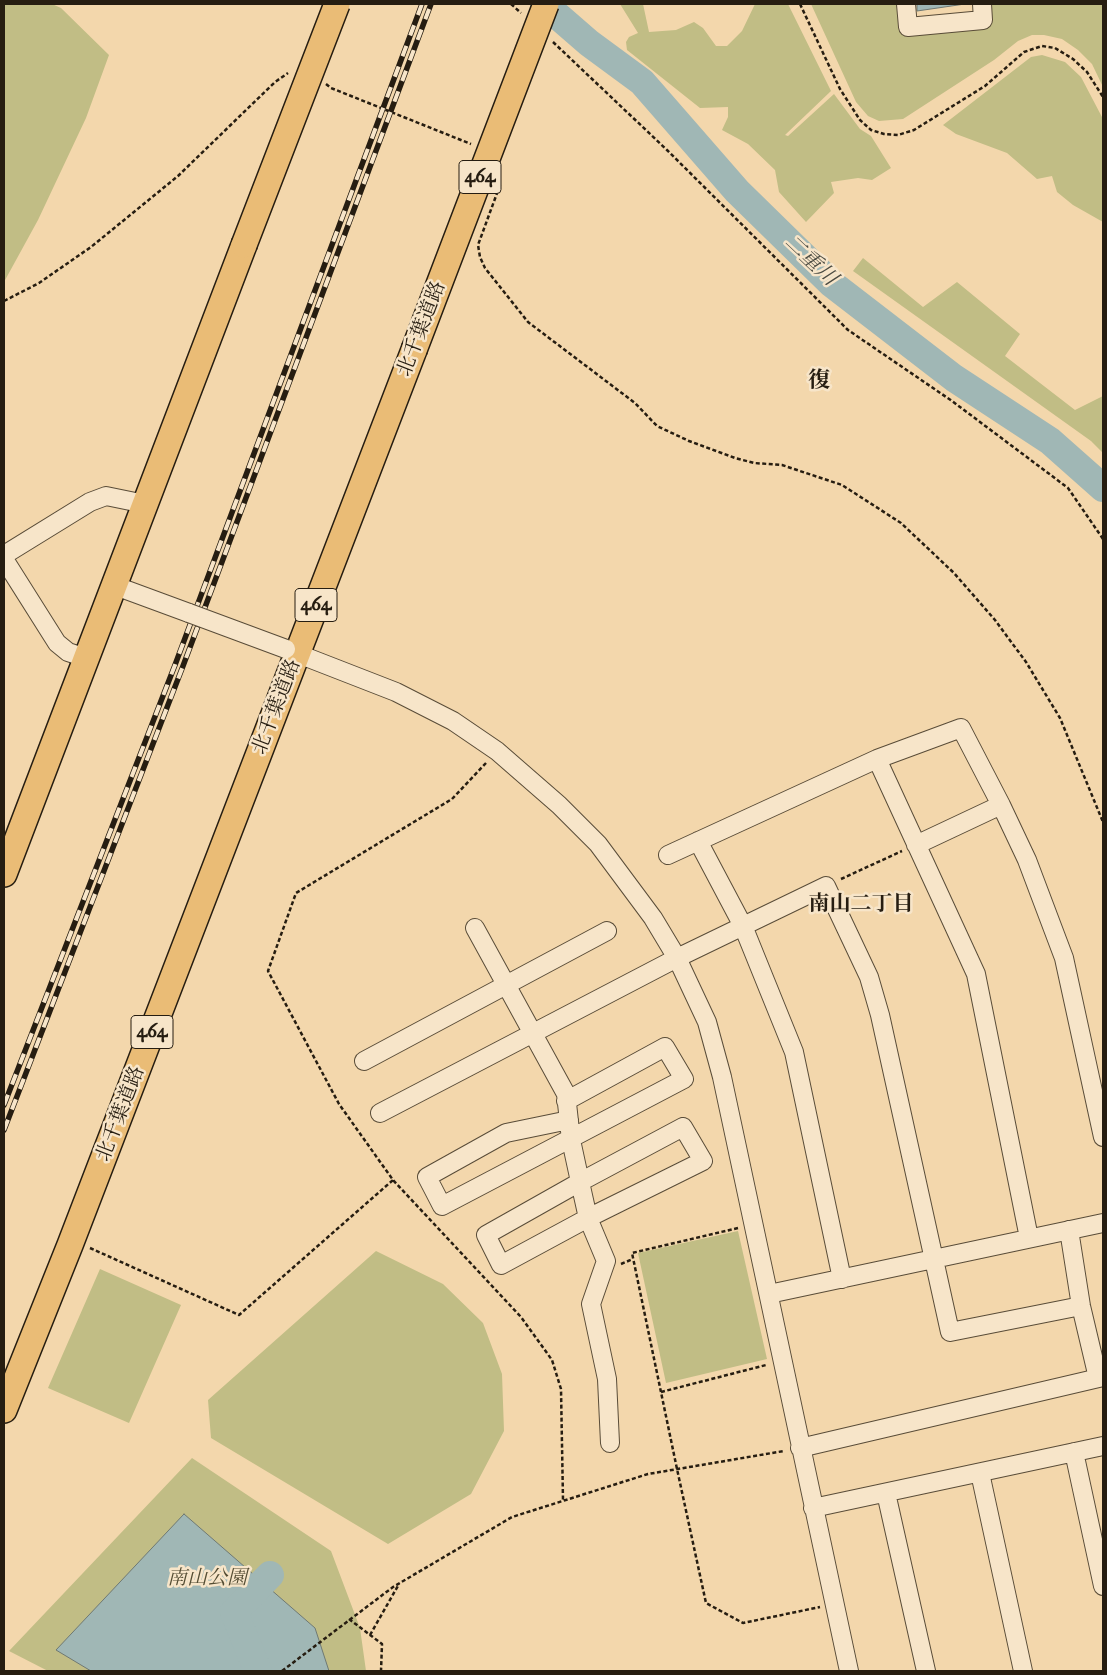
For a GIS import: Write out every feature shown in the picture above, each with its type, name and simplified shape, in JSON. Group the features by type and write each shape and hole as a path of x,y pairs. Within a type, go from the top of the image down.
{"highway":[{"path":"4,874 86,658 121,588 145,504 337,4"},
{"name":"北千葉道路","path":"4,1410 74,1236 292,652 414,350 536,10"}],"street":[{"path":"906,4 908,27 984,20 982,4"},
{"path":"4,555 90,502 106,496 145,504"},
{"path":"4,559 57,643 68,652 86,658"},
{"path":"121,588 396,692 454,721 496,751 560,805 598,844 653,918 677,958 707,1022 722,1077 849,1671"},
{"path":"668,855 877,759 961,728 1027,860 1064,958 1103,1136"},
{"path":"877,759 976,974 1029,1238"},
{"path":"916,845 1001,805"},
{"path":"698,841 743,926 794,1052 842,1279"},
{"path":"380,1113 677,958 826,886 869,976 880,1015 936,1259 950,1332 1081,1306"},
{"path":"475,928 566,1094 571,1140 588,1218 606,1261 591,1304 607,1379 610,1443"},
{"path":"364,1061 607,931"},
{"path":"566,1101 665,1047 684,1079 571,1140 442,1206 427,1177 506,1133 568,1120"},
{"path":"683,1127 704,1161 588,1218 501,1265 486,1235 580,1182 683,1127"},
{"path":"769,1294 1103,1223"},
{"path":"800,1448 1101,1377 1081,1306 1069,1230"},
{"path":"813,1508 1103,1446"},
{"path":"1074,1452 1103,1586"},
{"path":"980,1473 1023,1671"},
{"path":"886,1492 926,1671"}],"path":[{"path":"511,4 536,10"},
{"path":"800,4 840,89 860,120 871,130 884,134 898,135 914,130 985,86 1024,52 1042,46 1055,48 1073,59 1087,72 1103,97"},
{"path":"548,37 667,150 848,330 952,401 1068,488 1103,539"},
{"path":"4,301 39,283 91,246 178,176 275,82 289,73 297,75"},
{"path":"322,80 331,88 476,146"},
{"path":"498,179 500,187 478,245 480,257 484,268 528,322 635,403 657,426 689,441 735,458 754,463 782,464 842,485 901,523 954,572 995,620 1026,662 1060,718 1103,822"},
{"path":"496,751 452,799 296,893 268,971 339,1104 393,1180 521,1317 552,1360 561,1389 563,1500"},
{"path":"826,886 916,845"},
{"path":"90,1248 239,1315 393,1180"},
{"path":"754,1225 632,1253 677,1469 706,1602 744,1623 834,1605"},
{"path":"661,1392 782,1361"},
{"path":"282,1671 349,1619 400,1583 512,1517 648,1474 800,1448"},
{"path":"370,1635 400,1583"},
{"path":"349,1619 382,1644 381,1671"}],"green space":[{"path":"4,4 52,4 61,8 109,55 86,118 38,220 4,282"},
{"path":"620,4 643,4 649,32 676,30 694,22 703,28 716,46 727,46 742,31 755,4 788,4 831,91 785,135 788,136 834,94 860,129 871,136 891,168 872,180 858,178 831,182 834,193 806,222 779,192 775,170 748,144 722,130 728,117 728,107 700,108 627,50 626,42 629,37 638,33"},
{"path":"811,4 901,4 903,33 990,26 988,4 1103,4 1103,87 1092,64 1078,50 1062,39 1044,35 1032,35 1018,41 994,60 903,119 879,121 868,116 856,102"},
{"path":"1042,55 1065,62 1081,77 1103,119 1103,222 1073,205 1057,192 1052,176 1037,179 1007,153 956,134 943,125 1031,57"},
{"path":"863,258 923,307 957,282 1020,334 1005,356 1075,410 1103,396 1103,453 1091,441 853,271"},
{"path":"738,1231 767,1359 666,1383 638,1253"},
{"path":"376,1251 443,1284 483,1323 502,1374 504,1431 471,1494 388,1544 211,1438 208,1400"},
{"path":"100,1269 181,1305 129,1423 48,1388"},
{"name":"南山公園","path":"192,1458 331,1551 360,1628 366,1671 48,1671 9,1651"}],"water":[{"path":"917,4 965,4 917,11"},
{"path":"184,1514 315,1628 329,1671 91,1671 56,1650"}],"waterway":[{"name":"二重川","path":"544,4 589,43 642,82 737,191 832,284 954,378 1050,441 1103,488"},
{"path":"258,1671 234,1612 270,1575"}],"railway":[{"path":"4,1105 175,665 422,4"},
{"path":"4,1130 183,666 431,4"}],"district":[{"name":"復","path":"819,382"},
{"name":"南山二丁目","path":"861,905"}]}
